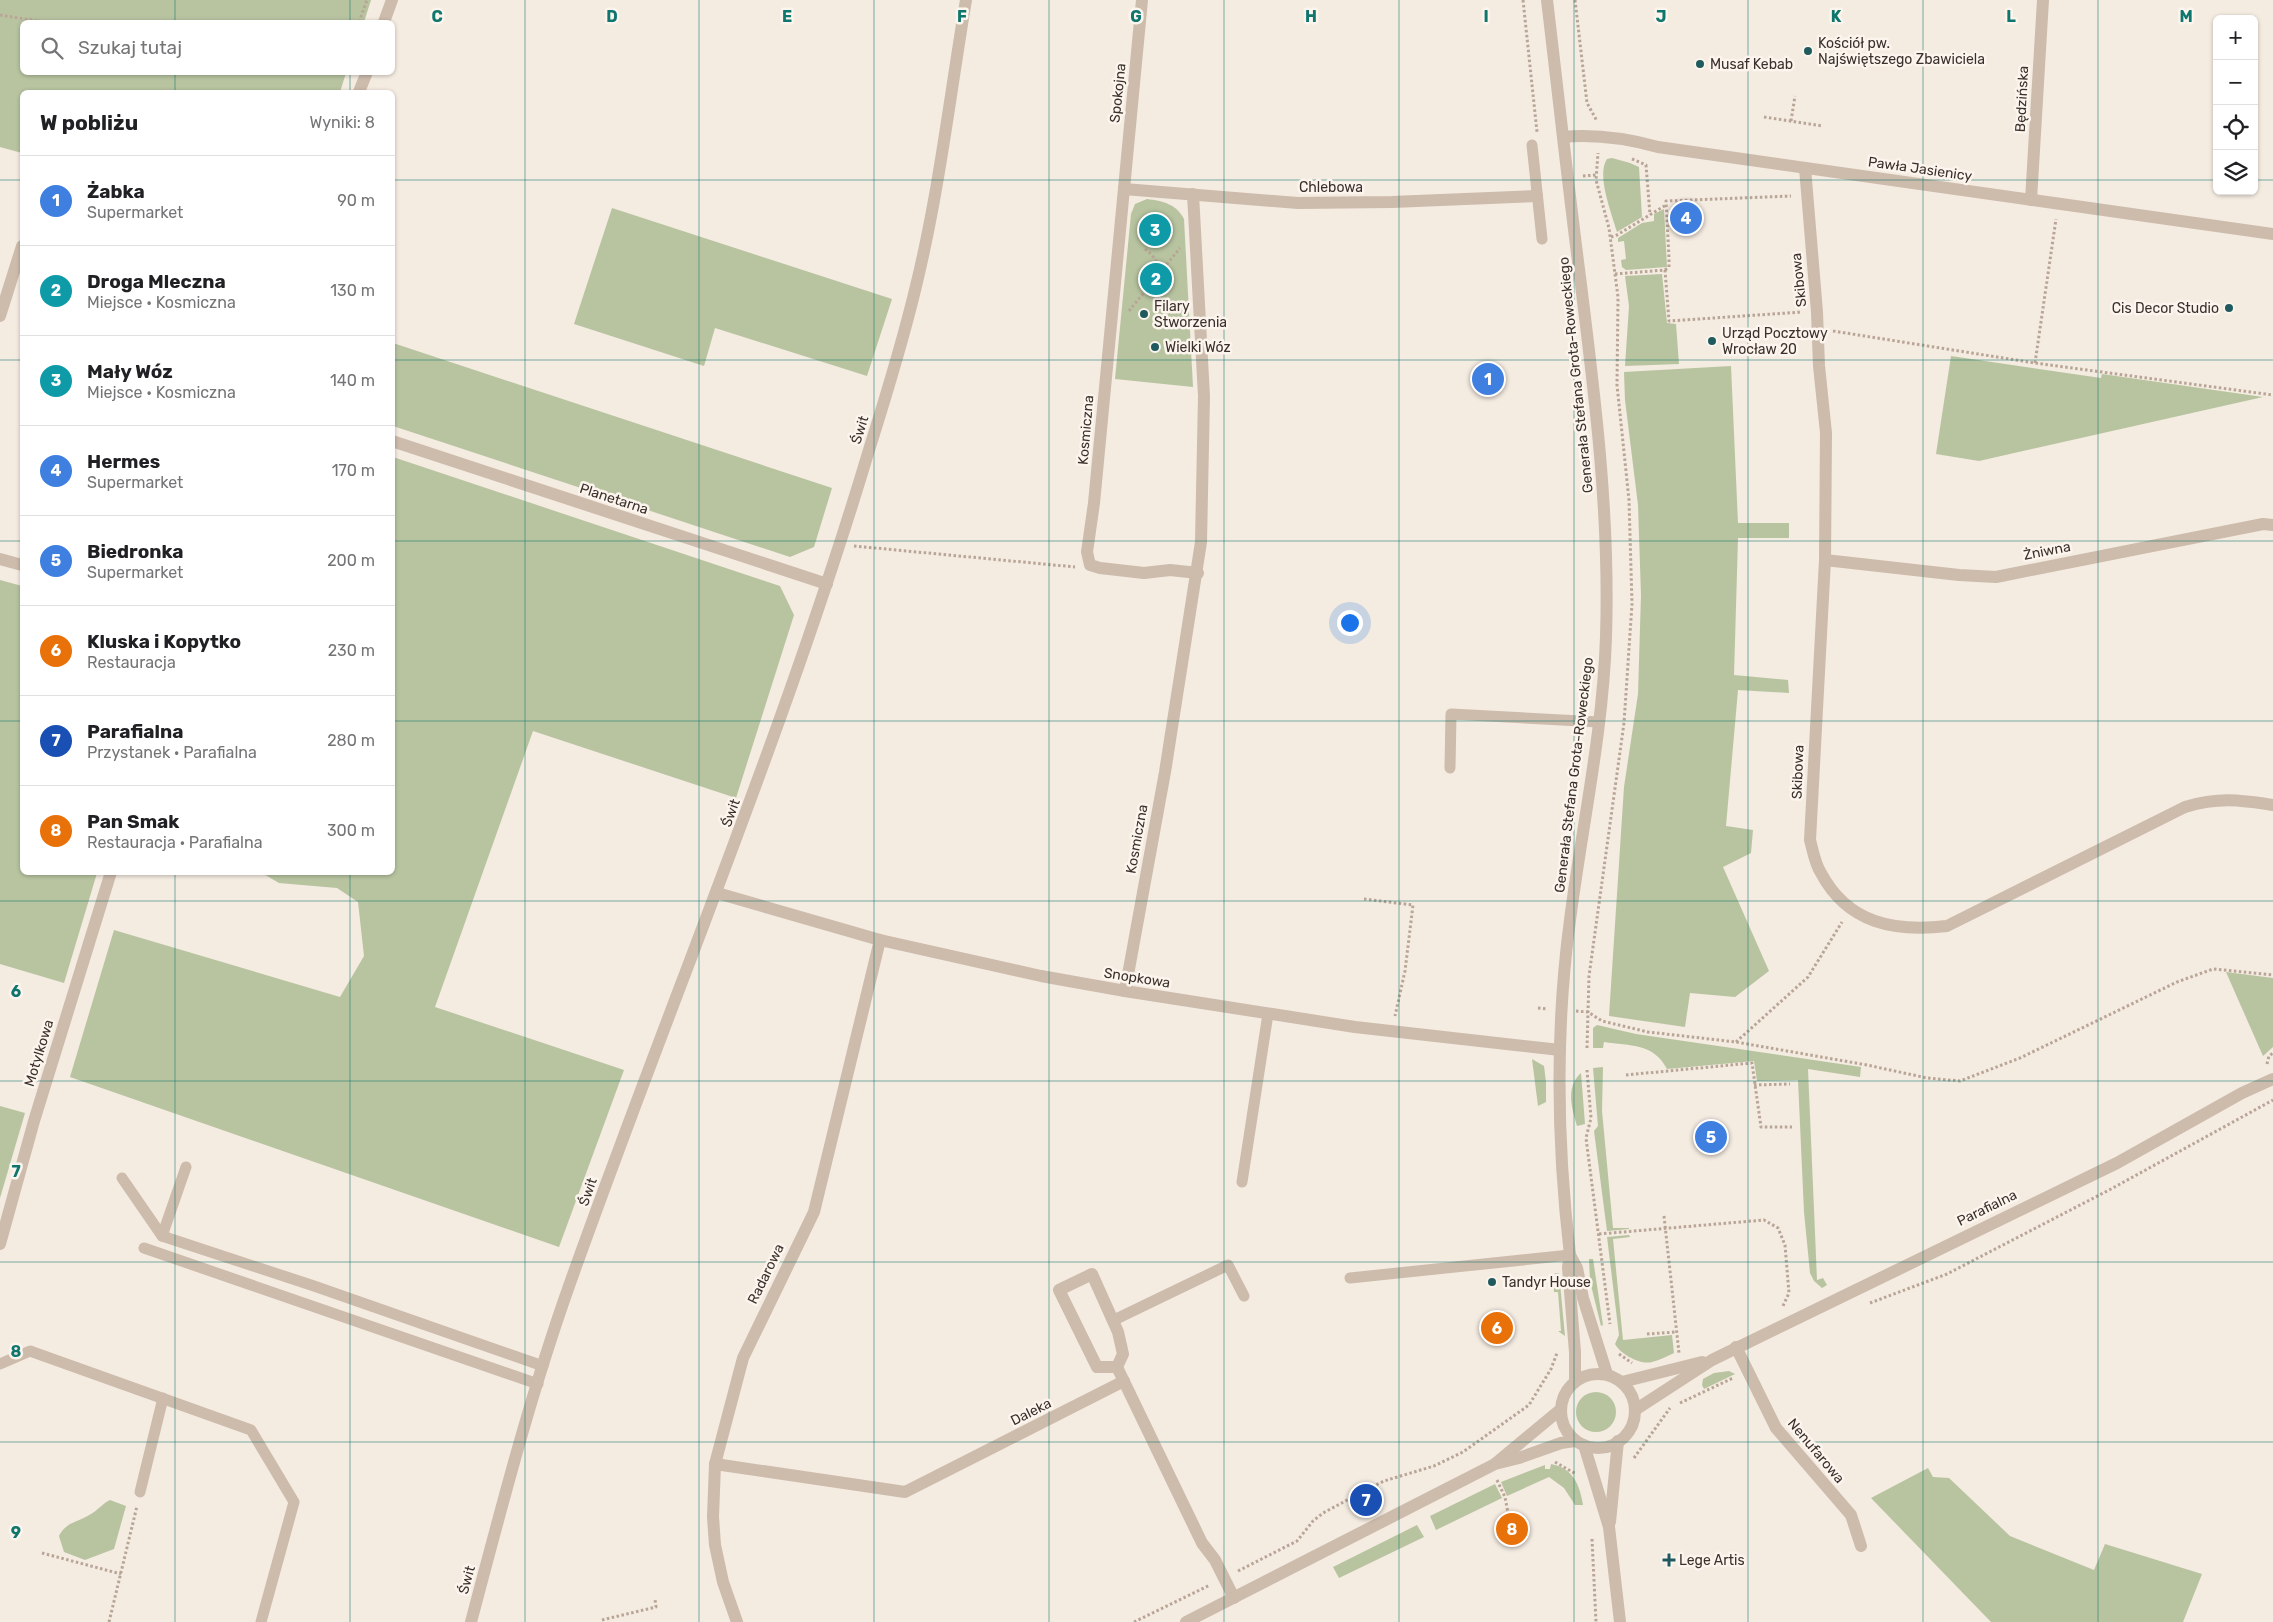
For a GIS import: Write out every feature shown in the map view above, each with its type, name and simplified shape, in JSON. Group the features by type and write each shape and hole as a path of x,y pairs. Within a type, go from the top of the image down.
{"street":[{"path":"385,20 392,0"},
{"name":"Świt","path":"472,1622 502,1503 543,1366 614,1162 718,893 842,543 896,363 917,284 938,173 966,0"},
{"name":"Spokojna","path":"1124,189 1142,0"},
{"name":"Generała Stefana Grota-Roweckiego","path":"1547,0 1595,396 1606,513 1608,577 1606,642 1599,722 1570,922 1561,1010 1561,1152 1570,1256 1568,1267 1575,1381"},
{"name":"Będzińska","path":"2031,200 2042,0"},
{"path":"360,90 366,75"},
{"name":"Pawła Jasienicy","path":"1563,137 1590,134 1628,139 1658,147 2273,234"},
{"name":"Skibowa","path":"1805,168 1817,312 1819,366 1826,433 1826,560 1810,840 1820,872 1832,891 1850,909 1870,921 1918,930 1947,926 2185,807 2210,800 2244,801 2273,805"},
{"name":"Chlebowa","path":"1124,189 1298,203 1412,202 1537,196"},
{"name":"Kosmiczna","path":"1090,565 1087,552 1094,503 1124,189"},
{"name":"Kosmiczna","path":"1125,991 1165,772 1198,573 1201,542 1204,396 1193,194"},
{"path":"0,316 20,252"},
{"name":"Planetarna","path":"395,442 827,584"},
{"name":"Żniwna","path":"1826,560 1959,575 1996,577 2254,526 2273,525"},
{"path":"0,559 20,564"},
{"path":"1090,565 1100,568 1144,573 1170,570 1198,573"},
{"name":"Motylkowa","path":"0,1244 34,1121 110,875"},
{"name":"Snopkowa","path":"718,893 880,940 1041,976 1355,1027 1560,1050"},
{"name":"Radarowa","path":"737,1622 728,1597 715,1546 713,1517 720,1464 743,1358 814,1212 880,940"},
{"name":"Parafialna","path":"1635,1410 1712,1360 1736,1347 2117,1162 2242,1093 2273,1079"},
{"name":"Generała Stefana Grota-Roweckiego","path":"1570,1256 1577,1268 1583,1298 1607,1374"},
{"path":"1092,1274 1114,1320 1123,1354 1116,1367 1097,1367 1059,1290 1092,1274"},
{"name":"Nenufarowa","path":"1736,1347 1776,1428 1852,1515 1861,1546"},
{"name":"Parafialna","path":"1622,1382 1712,1360"},
{"path":"1116,1367 1202,1543 1215,1560 1234,1598"},
{"path":"1495,1464 1520,1458 1561,1443 1580,1443 1599,1448 1618,1442 1632,1425 1635,1410 1630,1392 1622,1382 1607,1374 1590,1374 1575,1381 1567,1389 1561,1409 1565,1428 1580,1443 1609,1527 1620,1622"},
{"name":"Daleka","path":"720,1464 905,1492 1124,1381"},
{"path":"1186,1622 1495,1464 1561,1409"},
{"path":"1609,1527 1618,1442"}],"lane":[{"path":"1532,145 1542,239"},
{"path":"1450,768 1451,714 1599,722"},
{"path":"1242,1182 1268,1014"},
{"path":"162,1236 186,1166"},
{"path":"122,1178 162,1236 314,1286 543,1366"},
{"path":"144,1248 538,1384"},
{"path":"1350,1278 1570,1256"},
{"path":"1114,1320 1228,1265 1244,1296"},
{"path":"0,1364 30,1351 251,1430 294,1502 261,1622"},
{"path":"140,1492 163,1398"}],"path":[{"path":"360,20 367,0"},
{"path":"1523,0 1538,134"},
{"path":"1574,0 1587,103 1598,126"},
{"path":"0,15 31,20"},
{"path":"1791,121 1795,96"},
{"path":"1764,117 1823,126"},
{"path":"1646,164 1650,215"},
{"path":"1615,274 1665,270 1669,266 1666,201 1791,196"},
{"path":"2035,363 2058,203"},
{"path":"1611,236 1617,235 1666,205"},
{"path":"1110,329 1129,311 1195,233"},
{"path":"1144,250 1152,255 1162,270"},
{"path":"1665,270 1669,321 1817,312"},
{"path":"1818,330 2035,363 2273,395"},
{"path":"842,543 856,546 1059,566 1082,567 1090,565"},
{"path":"1364,899 1413,905 1405,970 1395,1019"},
{"path":"1736,1042 1808,977 1844,919"},
{"path":"1584,1012 1602,1021 1648,1032 1736,1042 1867,1065 1927,1078 1960,1081 2020,1058 2177,982 2213,969 2273,975"},
{"path":"1626,1075 1752,1063 1761,1127 1792,1127"},
{"path":"1587,1070 1591,1118 1586,1138 1610,1332"},
{"path":"1754,1085 1790,1084"},
{"path":"1862,1306 1886,1299 1947,1274 2111,1189 2273,1100"},
{"path":"1664,1216 1679,1356"},
{"path":"1599,1234 1764,1220 1772,1223 1778,1228 1785,1245 1788,1293 1781,1310"},
{"path":"1647,1334 1676,1332"},
{"path":"1614,1350 1637,1364"},
{"path":"1134,1622 1297,1541 1313,1521 1366,1490 1384,1481 1434,1466 1463,1452 1528,1406 1551,1368 1558,1351"},
{"path":"1629,1465 1658,1422 1671,1407 1741,1374"},
{"path":"1551,1462 1567,1468 1579,1478"},
{"path":"1497,1479 1505,1497 1508,1513"},
{"path":"109,1622 140,1492"},
{"path":"1592,1530 1596,1622"},
{"path":"42,1553 121,1574"},
{"path":"602,1620 656,1607 655,1599"}],"green space":[{"path":"0,0 371,0 365,20 20,20 20,75 345,75 341,90 20,90 20,152 0,147"},
{"path":"1612,158 1639,167 1642,217 1617,232 1606,195 1603,175 1607,159"},
{"path":"1147,199 1168,204 1177,210 1184,219 1193,387 1115,379 1131,214 1135,204"},
{"path":"612,208 892,299 867,376 715,328 704,366 574,324"},
{"path":"1664,209 1667,267 1626,270 1622,267 1621,260 1626,259 1624,241 1618,242 1618,238 1642,223 1654,221 1654,214"},
{"path":"1662,274 1667,323 1676,324 1679,364 1625,366 1629,306 1625,276"},
{"path":"395,344 832,488 814,547 790,557 395,427"},
{"path":"1951,356 2101,378 2102,374 2263,397 1979,461 1936,454"},
{"path":"1731,366 1738,523 1789,523 1789,538 1738,538 1734,675 1788,680 1789,693 1738,690 1726,826 1753,830 1751,853 1723,867 1769,971 1735,997 1690,993 1685,1027 1609,1016 1624,787 1638,694 1641,595 1638,505 1625,400 1624,372"},
{"path":"395,458 780,586 794,615 736,798 533,731 435,1007 624,1070 559,1247 70,1077 114,930 340,997 364,956 358,902 337,888 279,883 265,875 395,875"},
{"path":"0,580 20,585 20,875 96,875 64,983 0,964"},
{"path":"2226,972 2273,978 2273,1047 2263,1056"},
{"path":"1597,1025 1636,1034 1861,1067 1860,1077 1808,1069 1817,1280 1823,1278 1827,1285 1822,1288 1814,1281 1810,1273 1804,1212 1798,1080 1757,1081 1754,1061 1667,1069 1655,1054 1640,1047 1604,1042 1603,1048 1593,1048 1593,1028"},
{"path":"1532,1059 1544,1066 1546,1102 1538,1106"},
{"path":"1603,1067 1602,1111 1613,1228 1629,1229 1607,1231 1594,1131 1598,1126 1593,1068"},
{"path":"1581,1073 1585,1124 1577,1126 1571,1092 1576,1079"},
{"path":"0,1106 25,1113 0,1198"},
{"path":"1629,1235 1630,1237 1613,1239 1623,1340 1672,1335 1674,1353 1647,1363 1632,1358 1622,1352 1615,1344 1619,1335 1607,1237"},
{"path":"1589,1259 1593,1259 1603,1325 1601,1326 1590,1281"},
{"path":"1555,1273 1559,1273 1565,1336 1558,1331 1561,1331 1558,1292 1554,1292"},
{"path":"1729,1371 1735,1374 1704,1389 1702,1385 1703,1379 1714,1373"},
{"path":"1600,1392 1607,1395 1613,1401 1616,1412 1615,1420 1607,1429 1600,1432 1592,1432 1585,1429 1577,1420 1576,1408 1579,1401 1588,1393"},
{"path":"1551,1464 1559,1466 1570,1473 1580,1491 1583,1505 1575,1505 1564,1488 1549,1477 1507,1496 1501,1482 1545,1465 1545,1469 1550,1469"},
{"path":"1928,1468 1933,1477 1949,1478 2010,1536 2094,1570 2105,1544 2202,1574 2183,1622 1991,1622 1871,1498"},
{"path":"1495,1484 1502,1498 1436,1530 1430,1516"},
{"path":"110,1500 126,1506 114,1549 85,1560 64,1552 59,1536 62,1531"},
{"path":"1417,1525 1424,1537 1339,1578 1333,1567"}],"shaded area":[{"path":"1155,262 1162,262 1165,265 1169,276 1165,285 1154,290 1154,296 1147,289 1144,278 1147,271 1155,268"}],"place":[{"name":"Kościół pw. Najświętszego Zbawiciela","path":"1808,51"},
{"name":"Musaf Kebab","path":"1700,64"},
{"name":"Hermes","path":"1686,218"},
{"name":"Mały Wóz","path":"1155,230"},
{"name":"Droga Mleczna","path":"1156,279"},
{"name":"Cis Decor Studio","path":"2229,308"},
{"name":"Filary Stworzenia","path":"1144,314"},
{"name":"Urząd Pocztowy Wrocław 20","path":"1712,341"},
{"name":"Wielki Wóz","path":"1155,347"},
{"name":"Żabka","path":"1488,379"},
{"name":"Biedronka","path":"1711,1137"},
{"name":"Tandyr House","path":"1492,1282"},
{"name":"Kluska i Kopytko","path":"1497,1328"},
{"name":"Parafialna","path":"1366,1500"},
{"name":"Pan Smak","path":"1512,1529"},
{"name":"Lege Artis","path":"1669,1560"}]}
